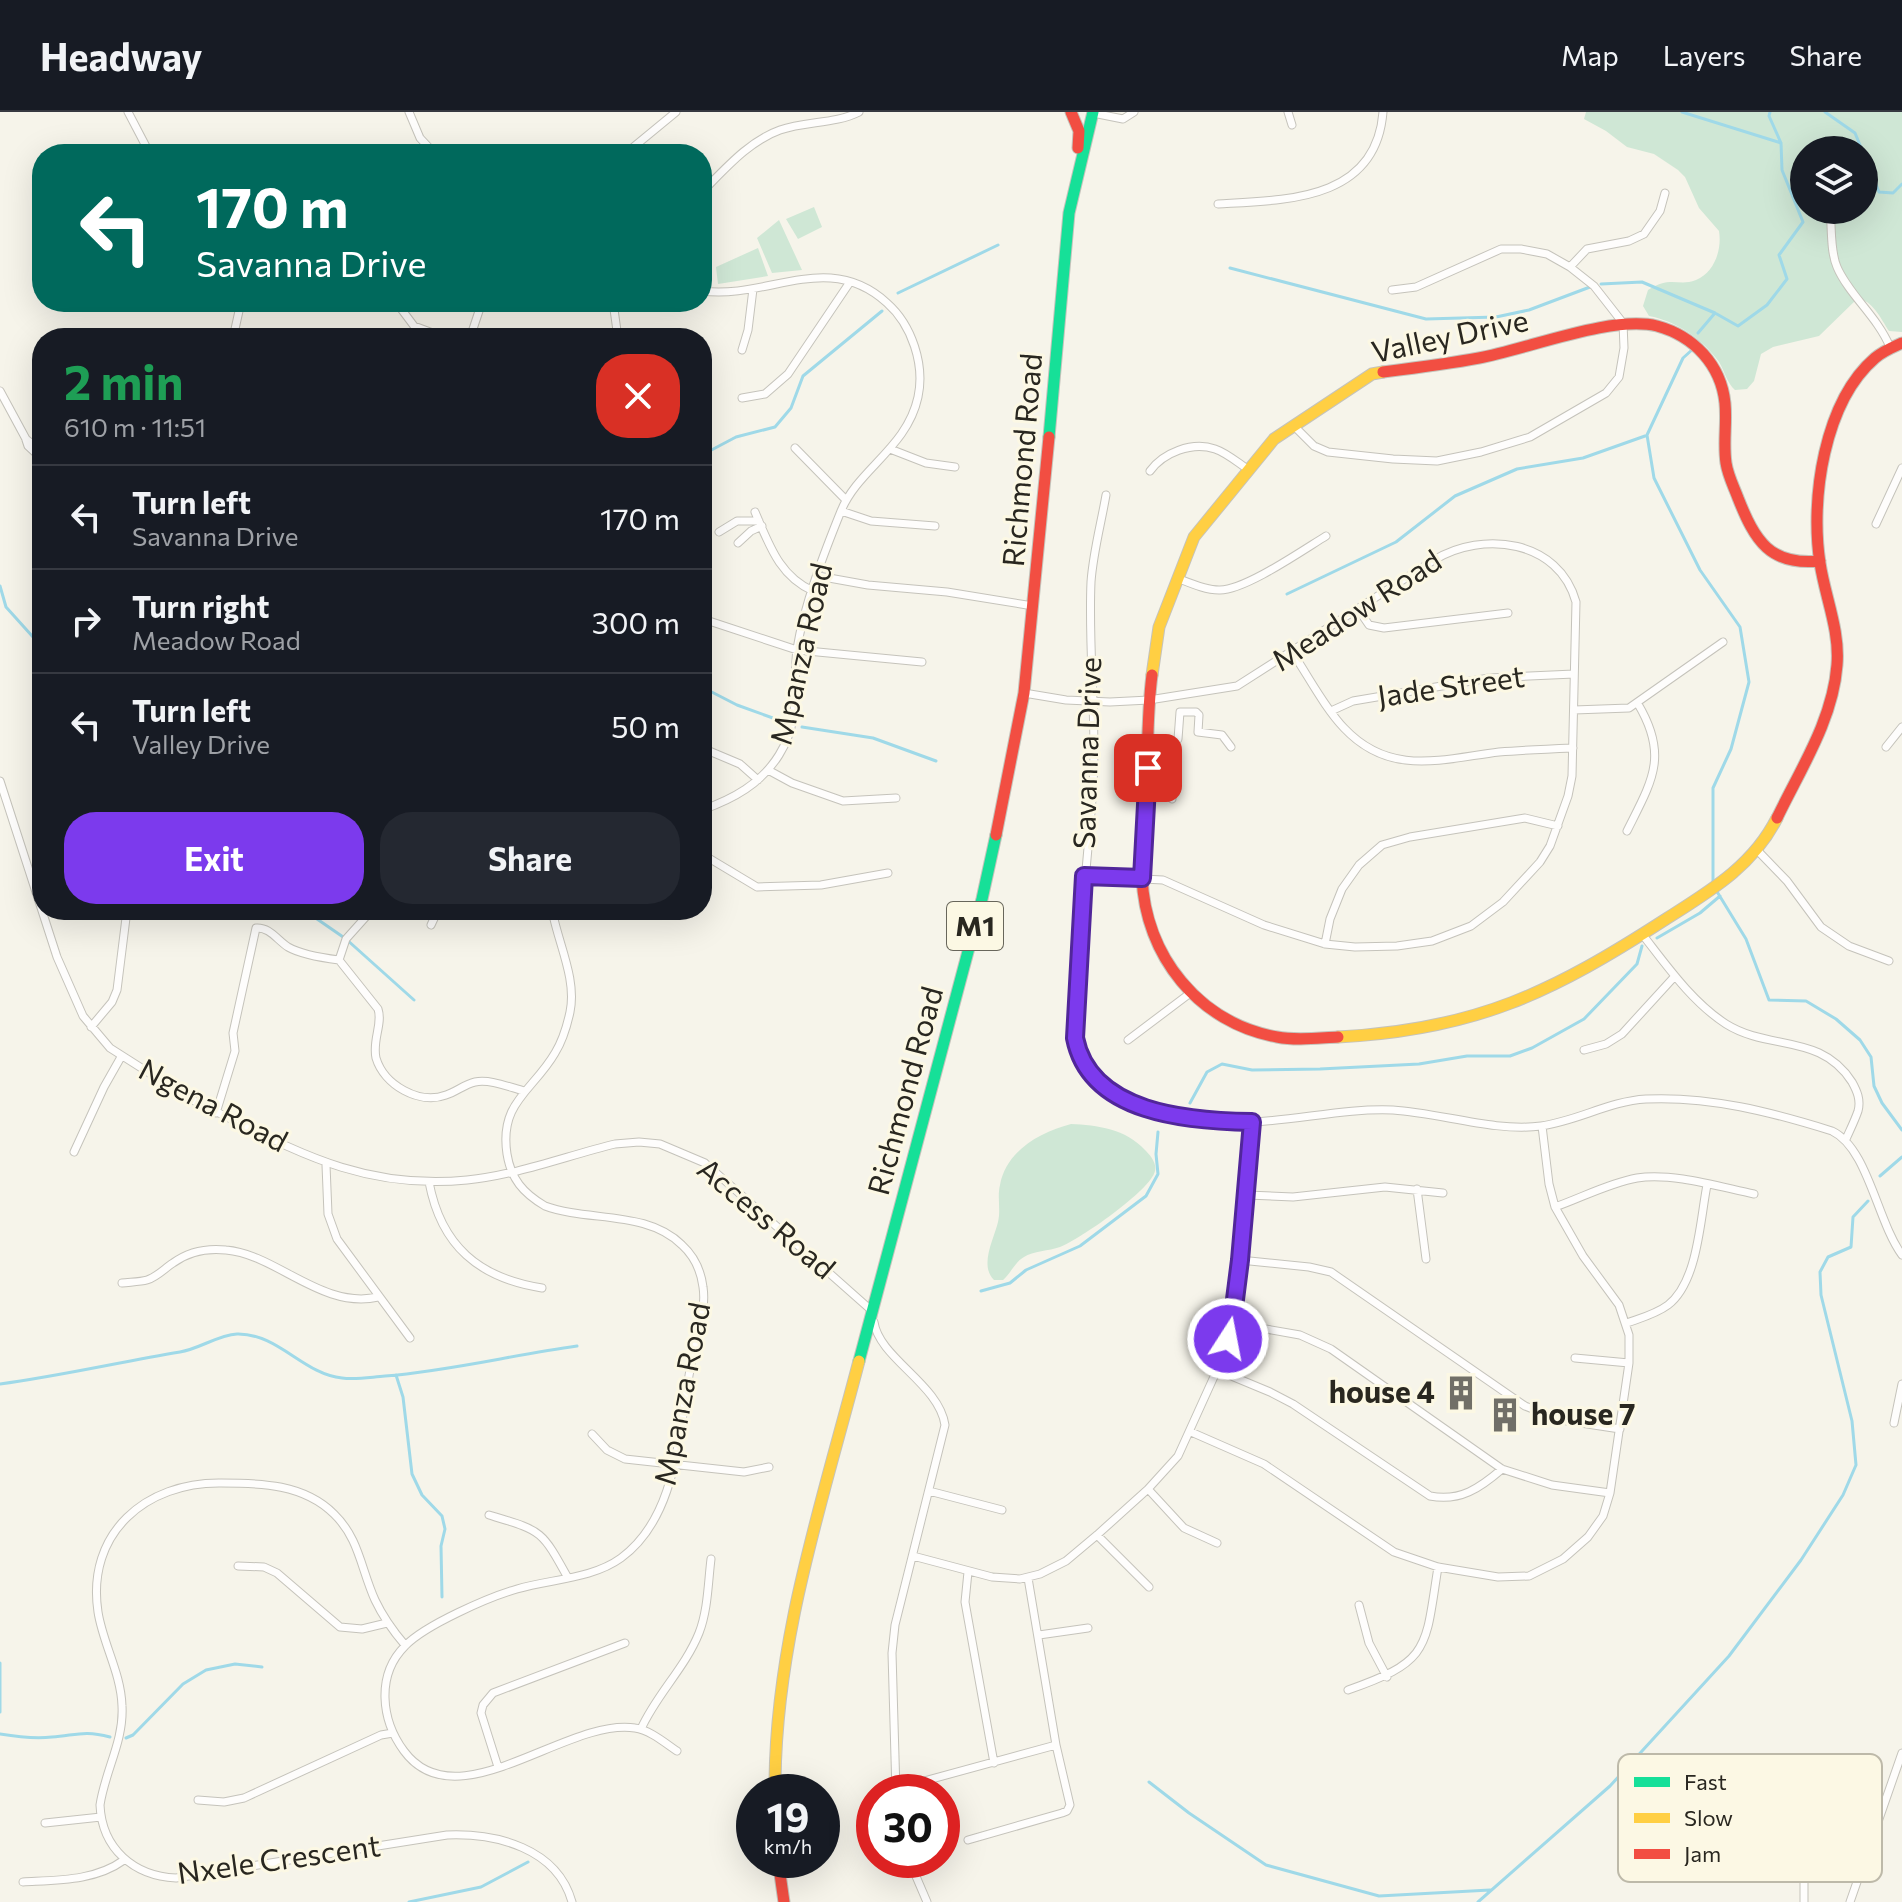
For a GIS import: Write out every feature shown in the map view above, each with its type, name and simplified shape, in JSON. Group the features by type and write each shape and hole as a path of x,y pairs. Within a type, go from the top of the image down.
{"main road":[{"path":"1071,112 1079,131 1076,176"},
{"name":"Richmond Road","path":"776,1774 782,1675 793,1612 984,889 1024,693 1061,290 1076,176 1092,112"},
{"name":"Valley Drive","path":"1820,561 1793,563 1779,558 1755,537 1729,474 1725,452 1725,398 1719,374 1700,348 1665,327 1640,322 1623,323 1480,358 1372,374 1274,439 1194,537 1177,578 1157,638 1149,700 1142,878 1144,906 1158,948 1171,971 1189,994 1216,1014 1243,1028 1272,1037 1366,1037 1407,1032 1515,1003 1596,964 1722,882 1757,850 1821,726 1836,675 1837,651 1820,561 1817,525 1819,489 1842,401 1857,376 1879,354 1896,345"},
{"path":"781,1878 784,1902"}],"street":[{"path":"128,112 145,144"},
{"path":"409,112 426,144"},
{"path":"637,144 676,112"},
{"path":"712,182 737,157 770,135 794,127 843,119 859,112"},
{"path":"1092,112 1123,119 1134,112"},
{"path":"1288,112 1292,125"},
{"path":"1218,204 1294,199 1333,187 1372,154 1381,131 1383,112"},
{"path":"1570,267 1587,249 1629,241 1644,234 1660,211 1665,193"},
{"path":"1831,224 1835,263 1844,281 1896,345"},
{"path":"1293,425 1306,440 1321,450 1437,461 1520,441 1591,403 1612,387 1623,364 1623,323 1594,286 1547,254 1501,249 1416,287 1392,290"},
{"name":"Mpanza Road","path":"712,292 727,293 812,277 850,282 873,292 898,314 918,358 920,382 911,419 846,500 841,511 813,591 797,650 797,699 783,748 758,780 745,790 712,805"},
{"path":"742,398 765,394 788,374 850,282"},
{"path":"742,350 753,289"},
{"path":"404,312 419,328"},
{"path":"0,391 32,450"},
{"path":"26,438 32,443"},
{"path":"1150,471 1164,457 1199,447 1217,449 1249,470"},
{"path":"795,448 846,500"},
{"path":"890,449 926,463 955,467"},
{"path":"1876,524 1902,468"},
{"name":"Savanna Drive","path":"1106,495 1092,576 1093,785 1084,876 1075,1038 1078,1052 1092,1078 1118,1097 1139,1106 1220,1122 1388,1110 1542,1126 1631,1101 1687,1100 1731,1104 1778,1114 1832,1131 1846,1139"},
{"path":"841,511 871,521 935,526"},
{"path":"755,512 789,577 813,591"},
{"path":"719,532 737,521 760,524"},
{"path":"738,543 760,524"},
{"path":"1177,578 1220,591 1237,587 1326,536"},
{"name":"Meadow Road","path":"1024,693 1092,702 1149,700 1237,686 1459,547 1487,544 1512,546 1540,554 1558,567 1576,602 1571,786 1550,846 1533,870 1503,902 1471,926 1432,941 1397,946 1325,944 1264,925 1163,880 1084,876"},
{"path":"818,576 1033,606"},
{"path":"1358,609 1369,625 1384,628 1508,613"},
{"path":"712,622 797,650 922,662"},
{"path":"1574,710 1624,709 1638,704 1723,642"},
{"path":"1292,652 1343,728 1373,751 1410,762 1439,762 1523,750 1573,748"},
{"name":"Jade Street","path":"1331,711 1353,701 1489,678 1574,674"},
{"path":"1627,831 1646,792 1655,757 1651,726 1638,704"},
{"path":"1178,739 1180,712 1196,712 1199,715 1198,732 1222,735 1231,747"},
{"path":"1886,747 1902,727"},
{"path":"712,752 740,764 758,780"},
{"path":"1148,768 1173,769 1172,799"},
{"path":"768,770 792,783 843,801 896,798"},
{"name":"Ngena Road","path":"0,781 32,879"},
{"path":"1325,944 1330,919 1342,889 1359,865 1382,845 1410,837 1525,818 1558,826"},
{"path":"1757,850 1787,881 1821,927 1849,946 1889,961"},
{"path":"712,860 757,887 821,885 888,873"},
{"name":"Ngena Road","path":"45,920 61,968 83,1016 121,1057 154,1076 164,1087 326,1165 382,1178 429,1182 468,1180 510,1172"},
{"path":"91,1027 112,1002 117,990 126,920"},
{"path":"339,960 346,939 363,920"},
{"path":"431,925 433,920"},
{"path":"510,1172 505,1129 511,1111 554,1055 565,1032 571,1008 569,974 555,920"},
{"path":"216,1113 235,1051 233,1033 254,932 258,928 264,929 289,948 339,960 378,1009 374,1041 377,1061 401,1089 418,1097 432,1098 479,1082 492,1082 524,1091"},
{"path":"1642,934 1675,976 1711,1013 1736,1030 1825,1054 1844,1070 1857,1089 1859,1103 1846,1139 1867,1177 1890,1236 1902,1255"},
{"path":"1584,1050 1606,1044 1622,1034 1675,976"},
{"path":"1128,1040 1189,994"},
{"path":"74,1152 121,1057"},
{"path":"913,1556 968,1572 1008,1579 1028,1578 1066,1561 1148,1489 1178,1456 1217,1370 1232,1323 1252,1122"},
{"path":"1191,1432 1264,1464 1394,1552 1438,1567 1514,1578 1545,1570 1563,1559 1596,1527 1606,1509 1629,1363 1627,1323 1619,1305 1569,1235 1555,1207 1542,1126"},
{"name":"Access Road","path":"510,1172 626,1143 660,1144 686,1153 725,1178 873,1312"},
{"path":"326,1165 326,1192 331,1225 337,1239 410,1338"},
{"name":"Mpanza Road","path":"510,1172 533,1199 545,1206 660,1229 685,1247 699,1267 704,1289 702,1316 689,1373 675,1464 661,1503 639,1542 620,1559 568,1578 495,1597 439,1623 405,1645 388,1672 386,1716 393,1733 415,1763 442,1776 474,1774 603,1730 618,1727 641,1729"},
{"path":"1555,1207 1637,1178 1670,1178 1754,1194"},
{"path":"429,1182 440,1218 465,1256 495,1275 542,1288"},
{"path":"1627,1323 1655,1313 1670,1304 1681,1292 1692,1263 1707,1185"},
{"path":"1247,1195 1293,1197 1385,1187 1443,1193"},
{"path":"1417,1189 1426,1259"},
{"path":"122,1283 149,1280 186,1255 202,1250 228,1250 262,1261 288,1276 345,1297 367,1300 378,1297"},
{"path":"1240,1260 1331,1272 1344,1278 1525,1406 1561,1420 1620,1429"},
{"path":"873,1312 875,1330 933,1396 945,1425 900,1600 892,1653 896,1774"},
{"path":"1232,1323 1300,1335 1331,1349 1502,1469 1529,1480 1610,1493"},
{"path":"1575,1358 1629,1363"},
{"path":"1217,1370 1293,1404 1430,1496 1465,1495 1486,1484 1502,1469"},
{"path":"1894,1423 1902,1384"},
{"path":"592,1434 607,1450 621,1457 744,1472 769,1467"},
{"path":"23,1882 97,1874 112,1869 124,1860 110,1841 101,1817 102,1790 123,1718 118,1680 98,1612 97,1585 101,1563 119,1525 145,1502 160,1493 190,1484 243,1483 306,1494 328,1508 350,1532 375,1599 387,1623 405,1645"},
{"path":"1148,1489 1184,1528 1217,1543"},
{"path":"929,1491 1002,1510"},
{"path":"489,1515 541,1534 568,1578"},
{"path":"1097,1535 1149,1587"},
{"path":"677,1751 641,1729 650,1708 700,1631 711,1559"},
{"path":"238,1566 264,1567 277,1573 340,1627 362,1629 387,1623"},
{"path":"1348,1690 1387,1677 1418,1652 1428,1626 1438,1567"},
{"path":"968,1572 965,1602 994,1763"},
{"path":"968,1840 1062,1813 1070,1805 1056,1745 1028,1578"},
{"path":"1359,1605 1369,1643 1387,1677"},
{"path":"1039,1635 1088,1628"},
{"path":"498,1767 481,1713 483,1705 493,1693 625,1643"},
{"path":"198,1800 224,1802 244,1798 381,1735 393,1733"},
{"path":"956,1774 1056,1745"},
{"path":"1882,1809 1902,1753"},
{"path":"45,1823 61,1824 101,1817"},
{"name":"Nxele Crescent","path":"124,1860 149,1875 176,1878 447,1835 477,1835 523,1847 548,1862 563,1880 572,1902"},
{"path":"917,1878 927,1902"},
{"path":"1850,1902 1856,1882"}],"green space":[{"path":"1586,112 1902,112 1902,332 1889,331 1872,306 1857,299 1819,336 1773,347 1761,354 1754,381 1747,389 1735,390 1719,362 1705,346 1679,327 1649,316 1643,306 1648,290 1669,282 1690,282 1708,272 1718,252 1719,231 1699,208 1685,177 1678,170 1654,154 1627,147 1584,119"},
{"path":"814,207 822,227 798,239 786,219"},
{"path":"779,220 802,270 772,273 757,238"},
{"path":"758,248 768,276 718,284 716,267"},
{"path":"1071,1124 1101,1127 1129,1137 1151,1157 1155,1171 1141,1190 1097,1225 1060,1247 1028,1255 1003,1280 994,1280 988,1260 998,1222 999,1190 1009,1162 1036,1138"}],"waterway":[{"path":"1682,112 1781,143"},
{"path":"1698,333 1715,313 1738,326 1767,305 1787,279 1779,255 1803,222 1782,170 1781,143 1770,112"},
{"path":"1825,112 1856,136"},
{"path":"1878,190 1893,193 1902,184"},
{"path":"898,293 998,245"},
{"path":"1230,268 1426,319 1496,317 1529,310 1590,287"},
{"path":"1601,284 1642,282 1715,313"},
{"path":"712,450 736,437 775,427 791,408 803,376 882,311"},
{"path":"1693,349 1683,358 1647,435 1654,478 1700,570 1740,627 1749,682 1731,749 1713,788 1713,883"},
{"path":"1287,594 1396,542 1455,496 1517,469 1583,458 1645,436"},
{"path":"0,586 6,607 32,636"},
{"path":"712,692 784,722"},
{"path":"802,727 873,738 936,761"},
{"path":"1716,890 1746,939 1769,1000 1806,1001 1836,1019 1860,1040 1871,1057 1874,1086 1902,1130"},
{"path":"1657,938 1700,913 1720,896"},
{"path":"318,920 346,939 414,1000"},
{"path":"1190,1103 1207,1072 1222,1064 1252,1070 1320,1069 1419,1064 1467,1056 1510,1056 1532,1048 1584,1019 1637,964 1642,946"},
{"path":"981,1291 1010,1283 1026,1270 1080,1246 1146,1196 1158,1174 1158,1132"},
{"path":"1880,1176 1902,1157"},
{"path":"1639,1754 1729,1656 1801,1560 1843,1495 1856,1465 1852,1421 1821,1295 1820,1272 1828,1257 1851,1247 1853,1217 1868,1201"},
{"path":"0,1384 180,1352 237,1334 265,1340 315,1369 347,1379 433,1370 577,1346"},
{"path":"396,1375 403,1397 412,1474 422,1495 442,1516 445,1529 441,1546 442,1597"},
{"path":"0,1663 0,1712"},
{"path":"126,1738 133,1735 183,1684 206,1670 235,1664 262,1667"},
{"path":"0,1734 39,1738 87,1733 110,1737"},
{"path":"1478,1902 1618,1777"},
{"path":"1149,1782 1266,1865 1379,1896 1490,1890"},
{"path":"409,1902 481,1887 528,1862"}],"traffic: fast":[{"path":"1049,437 1069,213 1093,112"},
{"path":"859,1361 982,899 996,835"}],"traffic: slow":[{"path":"1152,675 1159,627 1194,537 1274,439 1372,374 1383,372"},
{"path":"1338,1037 1432,1026 1473,1016 1549,987 1625,945 1729,876 1756,850 1777,818"},
{"path":"776,1774 782,1682 791,1628 859,1361"}],"traffic: jam":[{"path":"1071,112 1079,131 1078,148"},
{"path":"1383,372 1499,354 1569,334 1617,325 1657,326 1670,331 1694,345 1718,376 1725,403 1727,468 1744,513 1758,538 1777,555 1788,559 1820,561"},
{"path":"1777,818 1822,725 1837,665 1836,639 1817,538 1817,510 1825,453 1843,400 1858,377 1878,356 1902,343"},
{"path":"996,835 1024,693 1049,437"},
{"path":"1152,675 1142,877 1145,906 1165,959 1201,1001 1223,1017 1249,1029 1285,1038 1338,1037"},
{"path":"781,1878 784,1902"}],"place":[{"name":"house 4","path":"1461,1393"},
{"name":"house 7","path":"1505,1415"}],"route":[{"path":"1148,768 1142,878 1084,876 1075,1038 1083,1064 1092,1078 1118,1097 1139,1106 1183,1116 1220,1122 1252,1122 1240,1260 1228,1339"}]}
